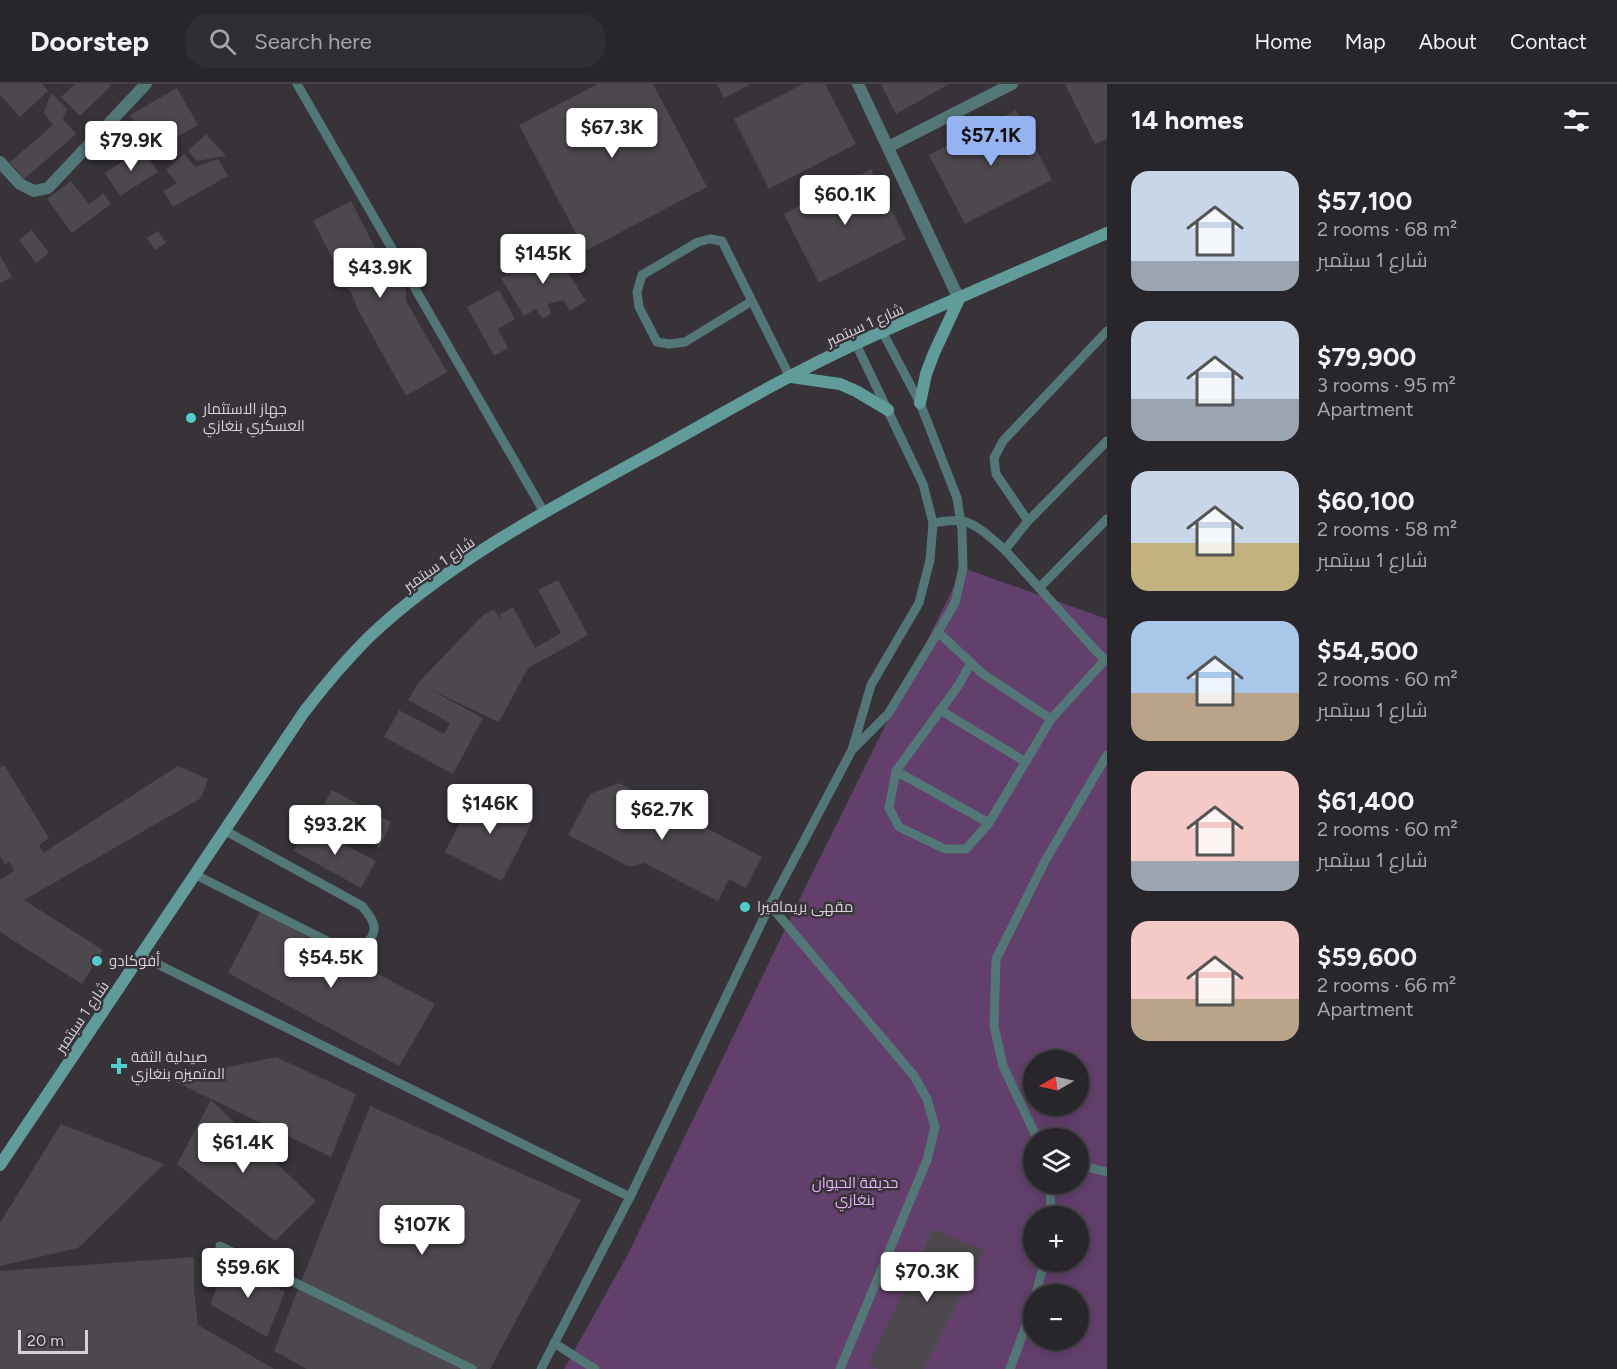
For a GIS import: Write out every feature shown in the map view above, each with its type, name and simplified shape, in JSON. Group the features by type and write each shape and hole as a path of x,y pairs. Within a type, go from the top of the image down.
{"street":[{"path":"858,84 959,299 934,353 920,403"},
{"path":"888,147 1012,84"},
{"path":"0,162 20,184 34,191 48,188 141,86"},
{"name":"شارع 1 سبتمبر","path":"0,1165 304,712 369,637 403,608 449,573 544,512 790,376 856,344 1107,233"},
{"path":"790,376 840,384 888,410"}],"lane":[{"path":"297,84 544,512"},
{"path":"752,301 685,342 669,344 657,342 639,307 637,292 642,275 698,242 710,239 722,241 790,376"},
{"path":"1028,521 996,474 994,458 1003,441 1107,331"},
{"path":"852,750 888,714 955,603 963,568 957,498 920,403 883,333"},
{"path":"541,1369 630,1197 770,905 852,750 871,685 919,603 930,560 933,523 923,484 856,344"},
{"path":"1005,550 1028,521 1107,441"},
{"path":"1039,588 1107,519"},
{"path":"933,523 960,520 988,535 1005,550 1106,659 1051,719 989,823 966,849 945,849 899,827 889,808 896,771 958,686 971,663"},
{"path":"938,632 983,674 1051,719"},
{"path":"940,710 1026,762"},
{"path":"1032,1128 1003,1066 994,1026 996,959 1045,861 1107,755"},
{"path":"896,771 989,823"},
{"path":"194,874 341,948 364,947 373,934 371,916 362,906 224,830"},
{"path":"770,905 914,1076 927,1099 935,1127 927,1160 840,1369"},
{"path":"141,956 630,1197"},
{"path":"1089,1168 1107,1172"},
{"path":"220,1246 472,1369"},
{"path":"1010,1369 1023,1333"},
{"path":"554,1343 596,1369"}],"green space":[{"name":"حديقة الحيوان بنغازي","path":"963,568 1107,619 1107,1369 564,1369 627,1256"}],"building":[{"path":"0,84 42,84 48,91 20,117 0,95"},
{"path":"75,84 110,84 111,86 80,116 61,97"},
{"path":"598,84 653,84 707,187 585,251 519,125"},
{"path":"717,84 751,84 724,98"},
{"path":"803,84 825,84 856,144 769,189 734,119"},
{"path":"881,84 949,84 896,114"},
{"path":"1065,84 1107,84 1107,139 1095,144"},
{"path":"177,88 198,125 151,152 130,115"},
{"path":"51,93 67,109 63,119 76,134 24,179 10,162 53,125 44,113"},
{"path":"1016,110 1052,180 965,224 929,155"},
{"path":"206,134 226,156 197,161 188,151"},
{"path":"142,148 158,172 120,196 105,173"},
{"path":"184,154 195,167 218,159 228,176 173,207 163,191 177,183 166,170"},
{"path":"871,169 906,239 819,283 784,214"},
{"path":"71,181 89,204 103,193 111,204 72,233 47,199"},
{"path":"351,201 375,248 395,261 394,277 406,289 406,301 447,372 406,396 357,308 351,292 338,280 338,269 313,221"},
{"path":"32,230 49,253 36,263 19,240"},
{"path":"158,231 166,243 155,250 147,238"},
{"path":"552,247 586,301 570,311 563,300 548,304 551,314 542,319 536,309 524,316 501,278"},
{"path":"0,255 12,277 0,283"},
{"path":"499,290 515,319 498,329 508,348 494,356 467,307"},
{"path":"558,580 588,635 528,668 499,722 427,688 483,718 453,774 384,737 399,710 444,734 450,723 408,700 418,683 483,615 494,609 503,624 499,615 513,607 535,648 561,633 538,590"},
{"path":"4,765 49,838 39,845 43,853 178,766 208,779 201,798 24,900 103,950 82,984 0,932 0,880 14,871 9,861 5,865 0,856 0,768"},
{"path":"619,783 762,857 746,888 729,879 718,901 644,863 630,867 568,835 590,794"},
{"path":"477,789 534,818 502,881 445,852"},
{"path":"332,790 391,822 380,848 318,815"},
{"path":"308,825 376,861 361,888 294,851"},
{"path":"260,912 435,1004 399,1066 228,973"},
{"path":"276,1057 356,1094 331,1157 170,1079"},
{"path":"211,1100 316,1201 275,1241 177,1164"},
{"path":"370,1106 581,1200 490,1369 307,1369 274,1351"},
{"path":"61,1124 164,1164 78,1248 0,1266 0,1223"},
{"path":"933,1229 984,1250 924,1369 879,1369 869,1364"},
{"path":"194,1257 194,1290 198,1325 274,1369 0,1369 0,1271"},
{"path":"229,1261 285,1292 267,1337 210,1304"}],"place":[{"name":"جهاز الاستثمار العسكري بنغازي","path":"191,418"},
{"name":"مقهى بريمافيرا","path":"745,907"},
{"name":"أفوكادو","path":"97,961"},
{"name":"صيدلية الثقة المتميزه بنغازي","path":"119,1066"}]}
